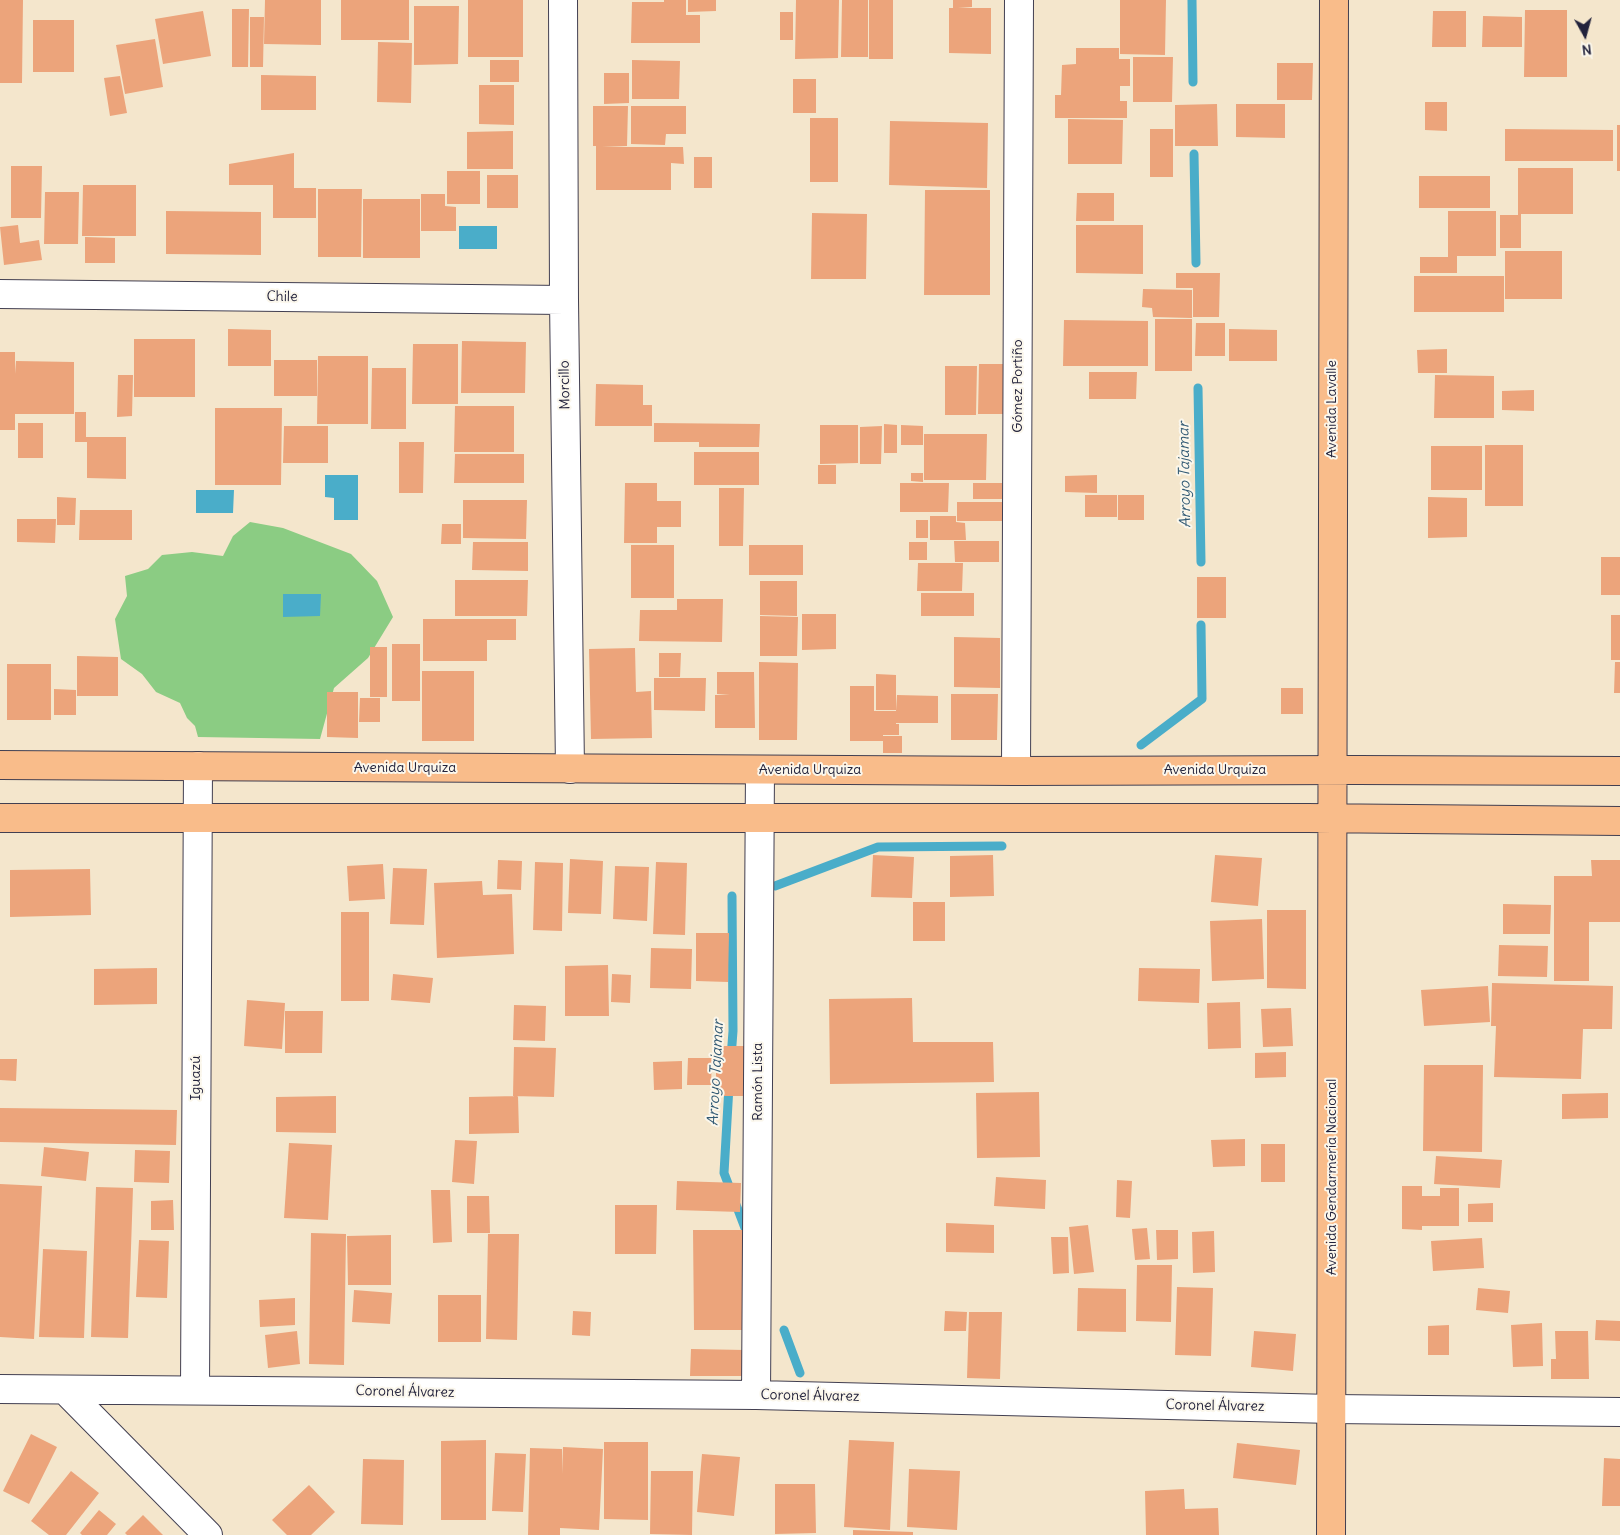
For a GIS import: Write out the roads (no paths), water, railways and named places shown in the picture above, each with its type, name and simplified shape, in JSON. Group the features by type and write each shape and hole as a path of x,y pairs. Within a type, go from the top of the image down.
{"main road":[{"name":"Avenida Lavalle","path":"1332,818 1334,0"},
{"name":"Avenida Urquiza","path":"0,764 570,770 1620,771"},
{"path":"0,818 1332,818 1620,821"},
{"name":"Avenida Gendarmería Nacional","path":"1331,1535 1332,818"}],"street":[{"name":"Morcillo","path":"563,0 564,300 570,770"},
{"name":"Gómez Portiño","path":"1016,771 1019,0"},
{"name":"Chile","path":"0,294 564,300"},
{"name":"Iguazú","path":"195,1390 198,766"},
{"name":"Ramón Lista","path":"756,1395 760,770"},
{"name":"Coronel Álvarez","path":"0,1390 756,1395 1332,1409 1620,1412"},
{"path":"65,1390 208,1535"}],"water":[{"path":"459,226 497,226 497,249 459,249"},
{"path":"325,475 358,475 358,520 334,520 334,498 325,497"},
{"path":"196,490 234,490 233,513 196,513"},
{"path":"283,594 321,594 320,616 283,617"}],"waterway":[{"name":"Arroyo Tajamar","path":"1192,0 1193,82"},
{"name":"Arroyo Tajamar","path":"1194,154 1196,263"},
{"name":"Arroyo Tajamar","path":"1198,388 1201,562"},
{"name":"Arroyo Tajamar","path":"1141,745 1202,699 1201,625"},
{"name":"Arroyo Tajamar","path":"775,886 878,847 1002,846"},
{"name":"Arroyo Tajamar","path":"731,1058 733,1031 732,896"},
{"name":"Arroyo Tajamar","path":"729,1086 724,1173 748,1236"},
{"name":"Arroyo Tajamar","path":"784,1330 800,1373"}]}
